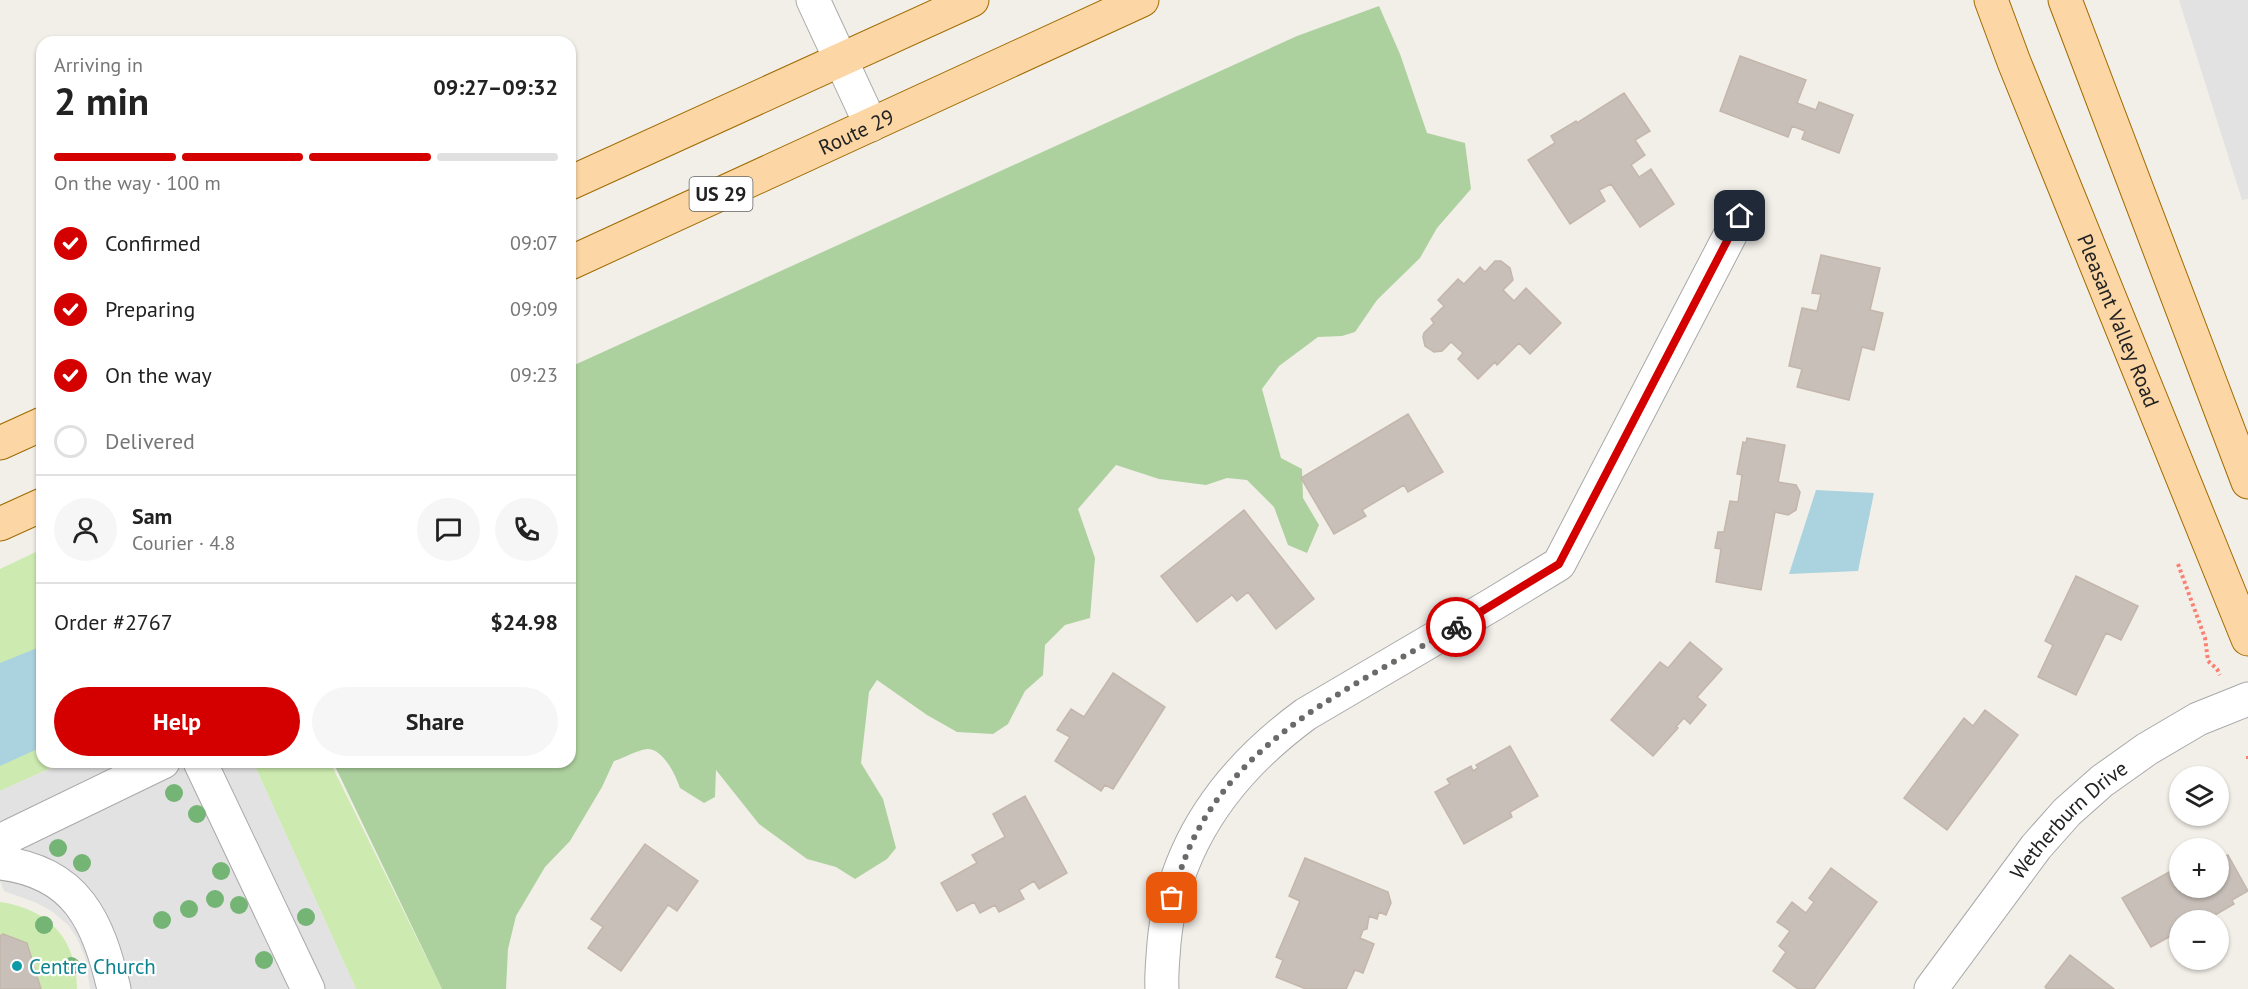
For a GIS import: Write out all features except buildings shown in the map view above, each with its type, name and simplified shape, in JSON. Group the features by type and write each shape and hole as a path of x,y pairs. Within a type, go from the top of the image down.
{"main road":[{"path":"576,180 972,0"},
{"name":"Route 29","path":"576,260 1142,0"},
{"name":"Pleasant Valley Road","path":"1991,0 2248,639"},
{"path":"2065,0 2248,482"},
{"path":"0,443 36,427"},
{"path":"0,524 36,508"}],"street":[{"path":"813,0 871,125"},
{"path":"1162,989 1161,976 1167,916 1183,861 1213,805 1247,764 1277,735 1306,714 1559,564 1740,216"},
{"name":"Wetherburn Drive","path":"1931,989 2036,847 2067,812 2102,781 2147,749 2198,719 2248,699"},
{"path":"0,850 10,836 151,768"},
{"path":"203,768 308,989"},
{"path":"0,863 49,878 67,888 82,904 103,948 114,989"}],"green space":[{"path":"1379,6 1400,54 1427,133 1465,143 1471,189 1437,228 1420,258 1377,300 1355,332 1342,336 1318,337 1279,366 1262,389 1281,458 1302,469 1303,498 1319,525 1307,553 1288,545 1274,507 1247,480 1227,478 1206,485 1159,479 1116,465 1078,509 1095,558 1090,618 1065,625 1045,645 1043,675 1025,691 1008,724 993,734 957,732 927,715 877,680 869,692 861,763 883,799 896,848 887,859 855,879 836,867 807,859 759,824 716,770 715,797 704,803 680,788 672,770 658,753 653,750 643,750 614,761 602,787 570,841 545,867 516,916 508,949 506,989 442,989 336,768 576,768 576,364 1297,36"},
{"path":"36,552 36,768 51,768 0,791 0,569"},
{"path":"256,768 333,768 442,989 356,989"},
{"path":"0,902 33,912 57,930 72,956 77,989 41,989 27,943 0,936"}],"shaded area":[{"path":"2179,0 2248,0 2248,199 2242,200"},
{"path":"51,768 256,768 356,989 90,989 86,960 69,926 53,912 37,903 4,891 0,881 0,791"}],"water":[{"path":"1816,490 1874,493 1858,571 1789,574"},
{"path":"36,648 36,750 0,766 0,663"}],"way so far":[{"path":"1172,898 1183,861 1213,805 1247,764 1277,735 1306,714 1456,627"}],"place":[{"name":"Centre Church","path":"17,966"}],"route":[{"path":"1456,627 1559,564 1740,216"}]}
